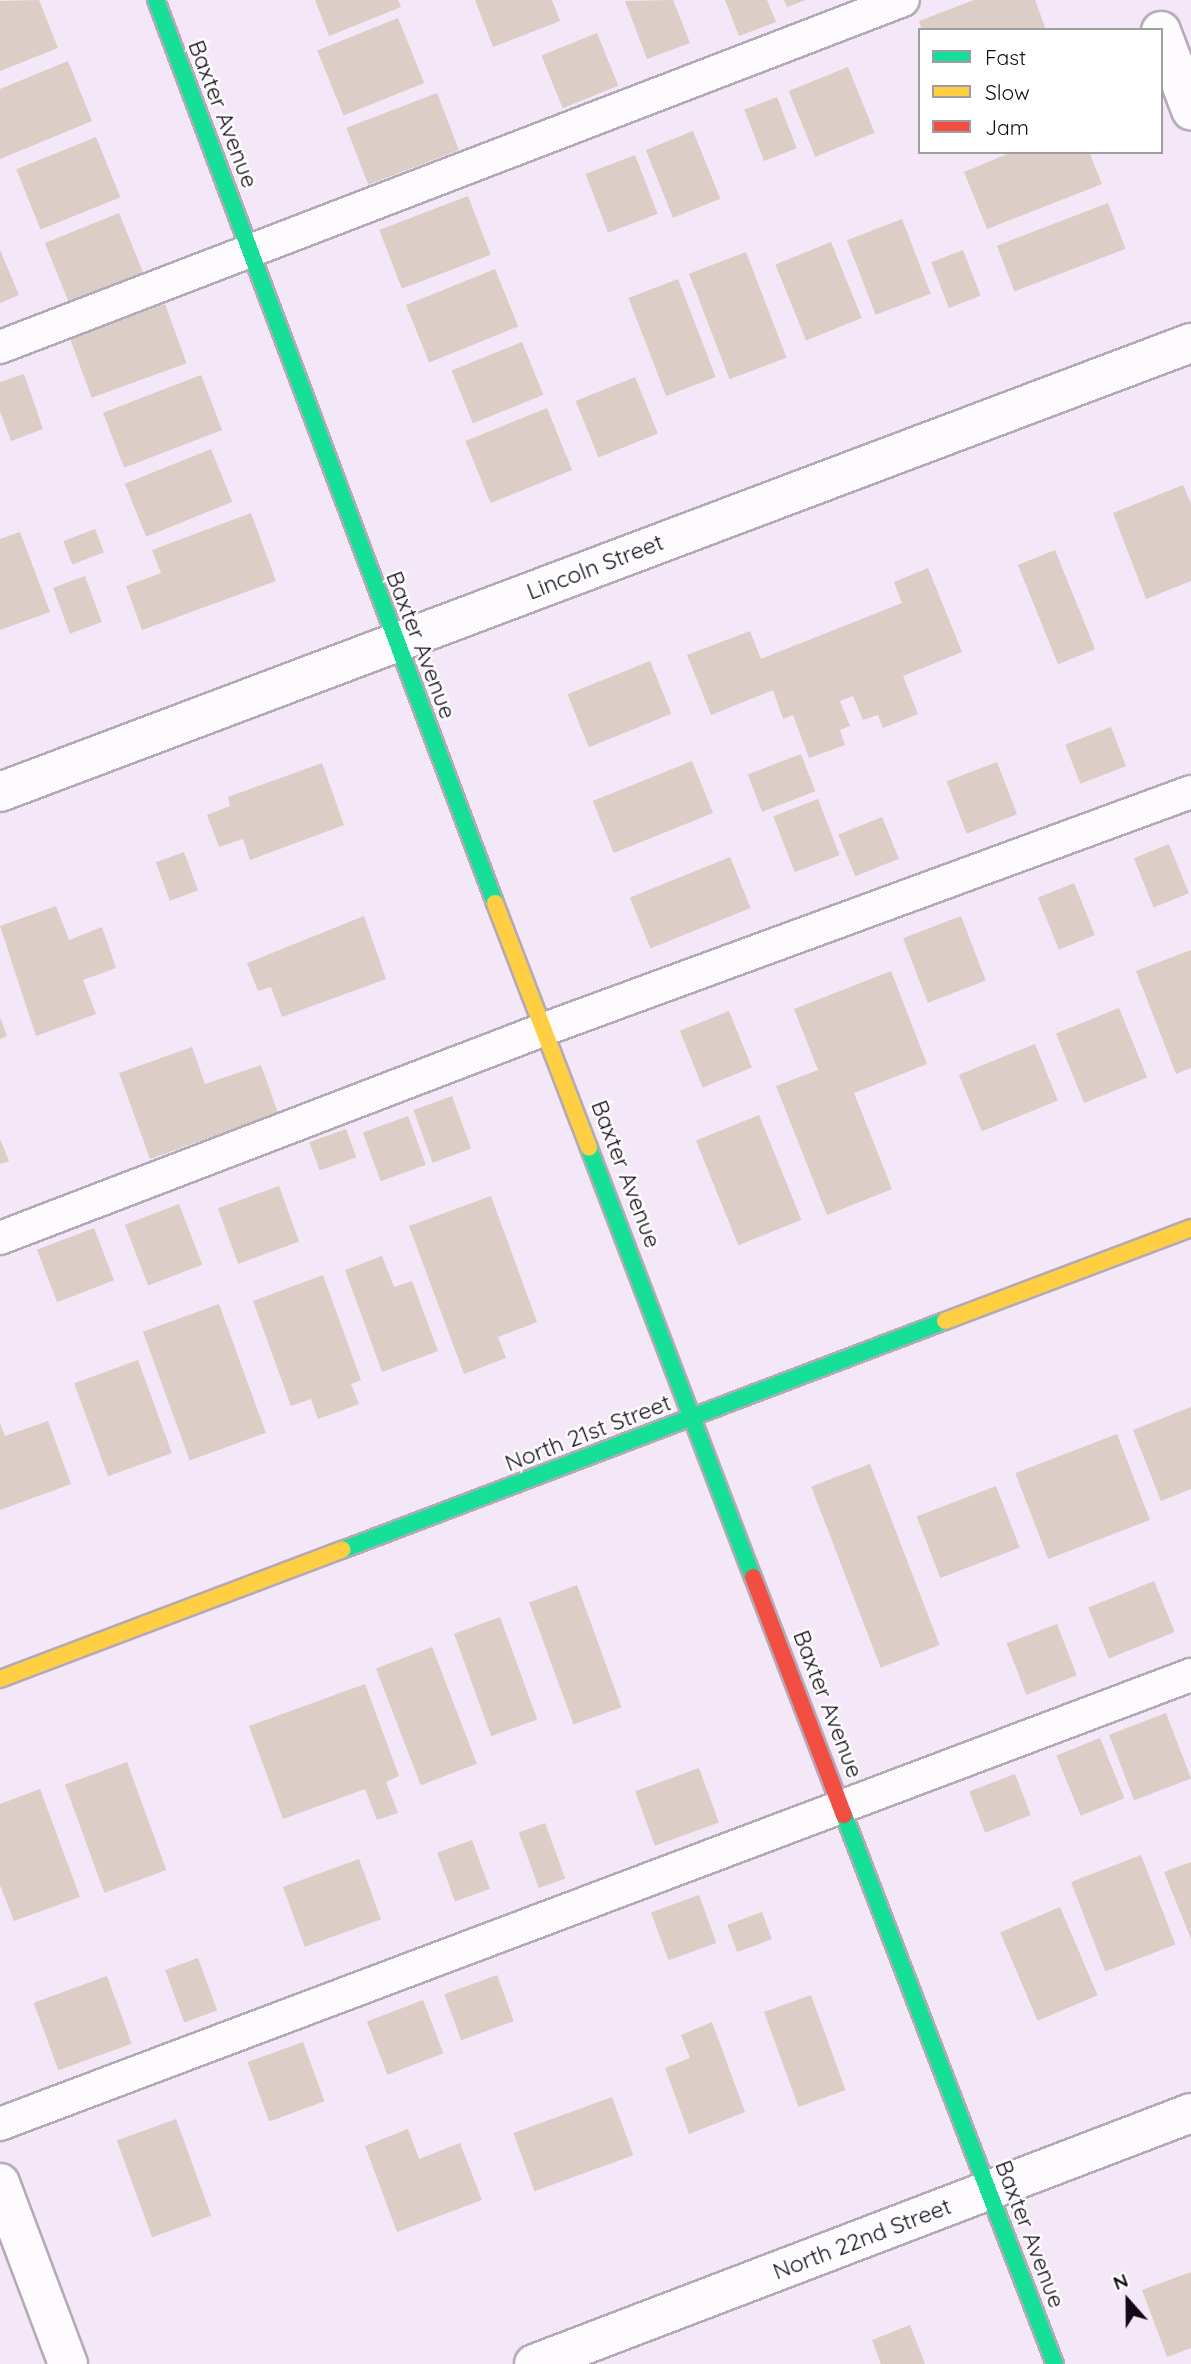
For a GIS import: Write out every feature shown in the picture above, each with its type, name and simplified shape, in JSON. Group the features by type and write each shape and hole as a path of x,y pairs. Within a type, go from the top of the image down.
{"street":[{"name":"Baxter Avenue","path":"156,0 395,642 695,1417 1055,2364"},
{"path":"1149,0 1160,28"},
{"path":"1163,36 1191,110"},
{"name":"Lincoln Street","path":"0,792 1191,343"},
{"name":"North 21st Street","path":"0,1679 1191,1228"},
{"name":"North 22nd Street","path":"534,2364 1191,2113"},
{"path":"0,2183 68,2364"}],"lane":[{"path":"0,347 903,0"},
{"path":"0,1238 545,1029 1191,792"},
{"path":"0,2124 1191,1675"}],"building":[{"path":"39,0 58,48 0,71 0,1"},
{"path":"315,0 398,0 401,7 329,36"},
{"path":"475,0 552,0 560,21 493,47"},
{"path":"673,0 690,43 647,59 625,1"},
{"path":"725,0 767,0 776,22 739,36"},
{"path":"784,0 806,0 787,7"},
{"path":"974,0 1035,0 1045,28 921,28 919,21"},
{"path":"398,18 424,83 344,115 317,51"},
{"path":"597,33 618,86 563,108 541,55"},
{"path":"68,61 92,121 0,159 0,89"},
{"path":"848,67 875,133 815,157 789,91"},
{"path":"437,93 459,150 368,185 346,128"},
{"path":"777,97 797,148 764,161 744,110"},
{"path":"693,131 720,199 673,218 646,150"},
{"path":"96,137 120,197 41,229 16,169"},
{"path":"1007,154 1090,154 1102,184 987,229 964,172"},
{"path":"635,155 658,214 608,233 586,174"},
{"path":"468,196 491,255 402,289 379,230"},
{"path":"1108,203 1126,249 1014,291 997,246"},
{"path":"119,213 143,272 69,302 45,243"},
{"path":"902,219 931,294 876,315 847,240"},
{"path":"831,242 862,318 806,341 775,264"},
{"path":"0,250 19,295 0,303"},
{"path":"963,250 981,296 949,308 931,262"},
{"path":"746,252 786,357 730,379 689,274"},
{"path":"495,269 518,326 429,362 406,305"},
{"path":"678,279 716,377 666,396 629,298"},
{"path":"165,304 187,363 92,398 70,339"},
{"path":"522,342 543,395 473,423 452,370"},
{"path":"24,374 43,429 11,441 0,411 0,382"},
{"path":"201,375 222,430 124,468 103,413"},
{"path":"635,377 658,434 599,458 576,401"},
{"path":"547,408 572,470 491,503 465,441"},
{"path":"211,449 232,502 146,537 125,484"},
{"path":"1183,485 1191,504 1191,581 1146,599 1113,513"},
{"path":"251,513 276,581 142,630 126,586 161,573 152,550"},
{"path":"95,529 104,552 72,565 63,541"},
{"path":"20,532 50,612 0,630 0,539"},
{"path":"1055,550 1095,649 1058,664 1018,565"},
{"path":"928,568 962,652 903,676 918,714 883,728 878,715 863,720 853,696 840,701 850,726 840,730 845,745 809,758 793,715 783,719 773,690 711,715 687,655 750,631 761,659 902,603 894,582"},
{"path":"85,576 102,622 70,634 53,588"},
{"path":"650,661 671,714 589,747 567,694"},
{"path":"1111,727 1126,766 1080,784 1065,745"},
{"path":"801,754 815,791 762,812 748,774"},
{"path":"692,761 713,813 614,853 593,801"},
{"path":"997,762 1017,814 967,834 947,781"},
{"path":"322,763 344,825 250,860 243,839 219,847 207,815 230,806 228,797"},
{"path":"818,799 840,855 795,872 773,816"},
{"path":"882,817 899,859 855,876 838,835"},
{"path":"1169,844 1189,893 1154,907 1134,858"},
{"path":"184,852 198,891 170,901 156,862"},
{"path":"730,857 751,908 650,948 630,897"},
{"path":"1074,883 1095,935 1059,950 1038,898"},
{"path":"56,906 69,940 102,927 116,968 83,980 96,1014 36,1036 0,926"},
{"path":"364,916 386,979 282,1017 271,987 258,991 247,963"},
{"path":"961,916 986,980 928,1003 903,938"},
{"path":"1191,950 1191,1068 1176,1074 1136,971"},
{"path":"891,971 927,1064 854,1093 892,1189 827,1215 776,1086 818,1070 794,1009"},
{"path":"1119,1008 1147,1078 1084,1103 1056,1033"},
{"path":"729,1011 752,1068 703,1087 680,1031"},
{"path":"0,1017 7,1036 0,1039"},
{"path":"1035,1044 1058,1101 982,1131 959,1075"},
{"path":"192,1047 205,1084 261,1065 278,1113 150,1159 119,1073"},
{"path":"452,1096 471,1149 433,1163 413,1110"},
{"path":"759,1115 801,1220 738,1245 696,1140"},
{"path":"408,1116 426,1165 381,1181 363,1132"},
{"path":"346,1129 356,1157 320,1171 309,1142"},
{"path":"0,1139 9,1161 0,1164"},
{"path":"279,1186 299,1241 238,1264 218,1208"},
{"path":"491,1196 537,1322 498,1337 506,1358 464,1374 409,1226"},
{"path":"179,1204 202,1265 148,1285 125,1225"},
{"path":"94,1228 114,1280 57,1302 37,1250"},
{"path":"382,1256 394,1287 412,1281 438,1351 382,1372 345,1270"},
{"path":"323,1275 361,1380 351,1384 359,1404 318,1419 311,1399 291,1406 253,1301"},
{"path":"219,1304 266,1433 190,1460 143,1332"},
{"path":"138,1360 172,1453 108,1476 74,1383"},
{"path":"1191,1407 1191,1489 1161,1501 1133,1430"},
{"path":"48,1421 71,1484 0,1510 0,1423 5,1436"},
{"path":"1117,1434 1150,1520 1048,1559 1015,1473"},
{"path":"870,1464 940,1645 881,1668 811,1487"},
{"path":"996,1486 1020,1548 940,1578 917,1516"},
{"path":"1154,1581 1175,1632 1109,1659 1088,1608"},
{"path":"577,1585 621,1707 574,1725 529,1602"},
{"path":"500,1617 537,1719 491,1736 454,1634"},
{"path":"1057,1624 1077,1675 1026,1695 1007,1643"},
{"path":"432,1647 477,1764 421,1785 376,1669"},
{"path":"365,1684 399,1776 386,1782 398,1813 377,1820 365,1789 283,1819 249,1726"},
{"path":"1166,1713 1191,1778 1134,1800 1109,1735"},
{"path":"1100,1738 1124,1798 1081,1816 1056,1756"},
{"path":"127,1762 166,1870 104,1893 65,1785"},
{"path":"699,1768 719,1823 655,1846 635,1791"},
{"path":"1015,1774 1031,1815 985,1833 969,1792"},
{"path":"40,1789 80,1897 14,1921 0,1885 0,1804"},
{"path":"545,1823 565,1878 539,1888 519,1833"},
{"path":"472,1840 490,1889 455,1902 437,1853"},
{"path":"1141,1855 1175,1945 1105,1972 1071,1882"},
{"path":"359,1859 381,1919 305,1947 283,1887"},
{"path":"1191,1862 1191,1939 1164,1872"},
{"path":"699,1895 716,1943 669,1960 651,1912"},
{"path":"1060,1907 1098,1995 1038,2021 1000,1932"},
{"path":"762,1912 772,1939 737,1952 727,1925"},
{"path":"198,1958 217,2011 184,2023 165,1970"},
{"path":"497,1975 514,2021 461,2040 444,1994"},
{"path":"107,1976 132,2044 58,2070 34,2003"},
{"path":"811,1995 846,2090 799,2107 764,2012"},
{"path":"423,2000 443,2053 387,2075 367,2022"},
{"path":"712,2022 745,2112 689,2134 665,2068 690,2058 681,2035"},
{"path":"303,2042 325,2101 269,2121 248,2062"},
{"path":"612,2097 633,2155 535,2191 513,2133"},
{"path":"176,2119 211,2216 152,2237 117,2141"},
{"path":"408,2129 419,2159 460,2143 482,2200 397,2232 365,2146"},
{"path":"1191,2272 1191,2348 1167,2357 1142,2290"},
{"path":"910,2325 925,2364 881,2364 872,2340"}],"traffic: fast":[{"path":"156,0 495,903"},
{"path":"589,1148 753,1577"},
{"path":"342,1550 945,1321"},
{"path":"844,1815 1055,2364"}],"traffic: slow":[{"path":"495,903 589,1148"},
{"path":"945,1321 1191,1228"},
{"path":"0,1679 342,1550"}],"traffic: jam":[{"path":"753,1577 844,1815"}]}
